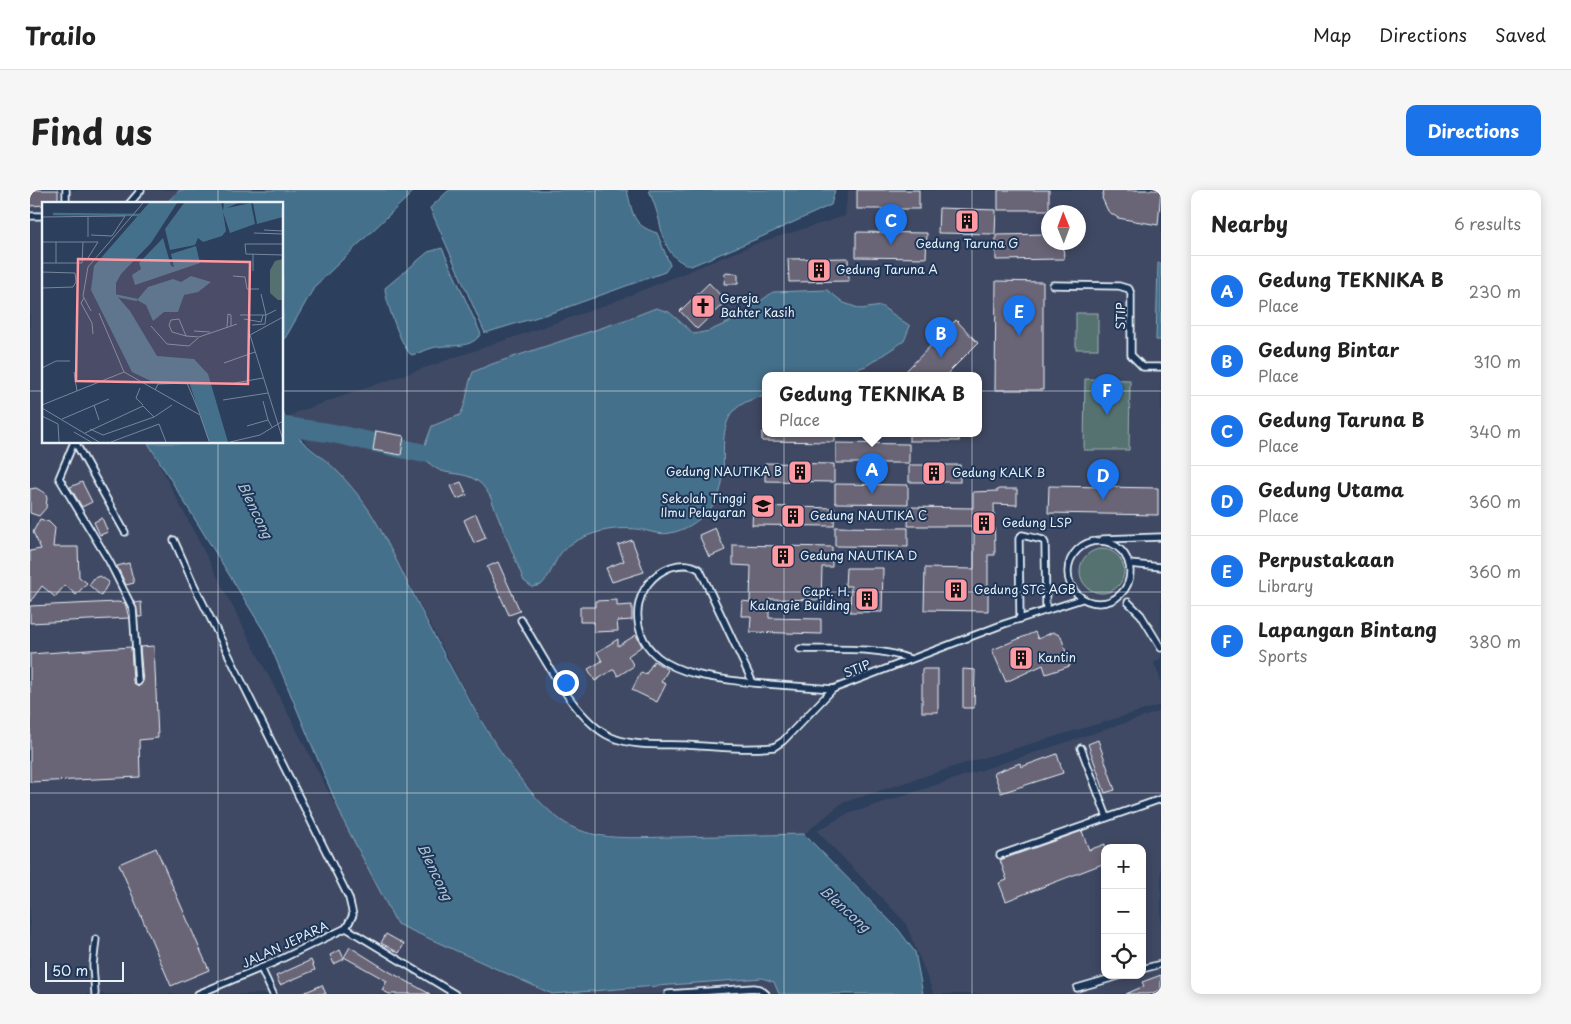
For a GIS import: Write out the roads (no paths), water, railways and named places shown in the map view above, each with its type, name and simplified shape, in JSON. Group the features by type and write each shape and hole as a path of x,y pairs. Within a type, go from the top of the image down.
{"lane":[{"path":"131,202 142,190"},
{"name":"STIP","path":"1053,285 1119,286 1129,289 1131,294 1131,355 1144,367 1161,367"},
{"path":"73,444 59,478 109,562 133,609 138,682"},
{"path":"75,444 125,532"},
{"path":"1020,619 1020,539 1022,535 1043,540 1045,543 1046,610"},
{"path":"1161,536 1104,539 1080,547 1071,556 1067,568 1068,580 1073,591 1082,599 1094,603 1123,600 1142,615 1161,648"},
{"path":"1104,539 1124,553 1129,564 1130,576 1123,600"},
{"path":"174,540 198,593 349,898 354,915 346,928"},
{"path":"1129,564 1161,567"},
{"name":"STIP","path":"753,683 700,570 695,566 677,565 663,570 651,578 644,586 638,602 638,620 642,634 658,656 678,667 700,675 753,683 833,689 1020,619 1082,599"},
{"path":"521,620 570,699 586,719 610,736 624,741 703,746 774,746 783,741 833,689"},
{"path":"800,649 875,651 894,653 910,659"},
{"path":"1081,748 1107,817"},
{"path":"1000,855 1161,798"},
{"name":"JALAN JEPARA","path":"198,994 261,968 346,928 356,936 455,994"},
{"path":"96,939 93,965 96,994"},
{"path":"1146,969 1161,964"},
{"path":"261,968 273,994"},
{"path":"1077,988 1108,979"},
{"path":"668,994 754,988 760,989 766,994"}],"water":[{"path":"180,190 415,190 315,286 284,340 284,202 167,202"},
{"path":"449,190 627,190 635,218 643,226 657,233 670,265 665,272 554,312 485,333 430,208"},
{"path":"649,190 835,190 831,205 691,266 673,255 666,245"},
{"path":"442,248 481,334 471,343 465,345 438,347 412,355 404,345 395,325 385,288 428,252"},
{"path":"1158,263 1161,263 1161,340 1156,340"},
{"path":"827,290 844,303 861,309 881,306 910,326 904,341 866,366 848,372 762,372 762,397 744,403 731,414 725,428 722,480 718,497 704,515 681,530 664,534 644,530 616,529 588,535 565,549 557,559 546,580 541,585 532,587 524,581 490,496 483,486 464,475 435,468 422,453 432,426 460,415 473,372 656,308 669,312 694,334 709,331 738,318 773,292"},
{"name":"Blencong","path":"284,414 297,436 335,469 353,488 369,510 439,646 494,741 522,781 551,812 579,830 602,836 639,838 804,834 898,929 915,952 923,994 779,994 774,982 762,978 552,994 397,924 344,822 265,633 149,444 284,444"}],"waterway":[{"path":"284,426 331,433 422,453"}],"place":[{"name":"Gedung Taruna G","path":"967,221"},
{"name":"Gedung Taruna B","path":"891,245"},
{"name":"Gedung Taruna A","path":"819,270"},
{"name":"Gereja Bahter Kasih","path":"703,306"},
{"name":"Perpustakaan","path":"1019,336"},
{"name":"Gedung Bintar","path":"941,358"},
{"name":"Lapangan Bintang","path":"1107,415"},
{"name":"Gedung NAUTIKA B","path":"800,472"},
{"name":"Gedung KALK B","path":"934,473"},
{"name":"Gedung TEKNIKA B","path":"872,494"},
{"name":"Gedung Utama","path":"1103,500"},
{"name":"Sekolah Tinggi Ilmu Pelayaran","path":"763,506"},
{"name":"Gedung NAUTIKA C","path":"793,516"},
{"name":"Gedung LSP","path":"984,523"},
{"name":"Gedung NAUTIKA D","path":"783,556"},
{"name":"Gedung STC AGB","path":"956,590"},
{"name":"Capt. H. Kalangie Building","path":"867,599"},
{"name":"Kantin","path":"1021,658"}]}
